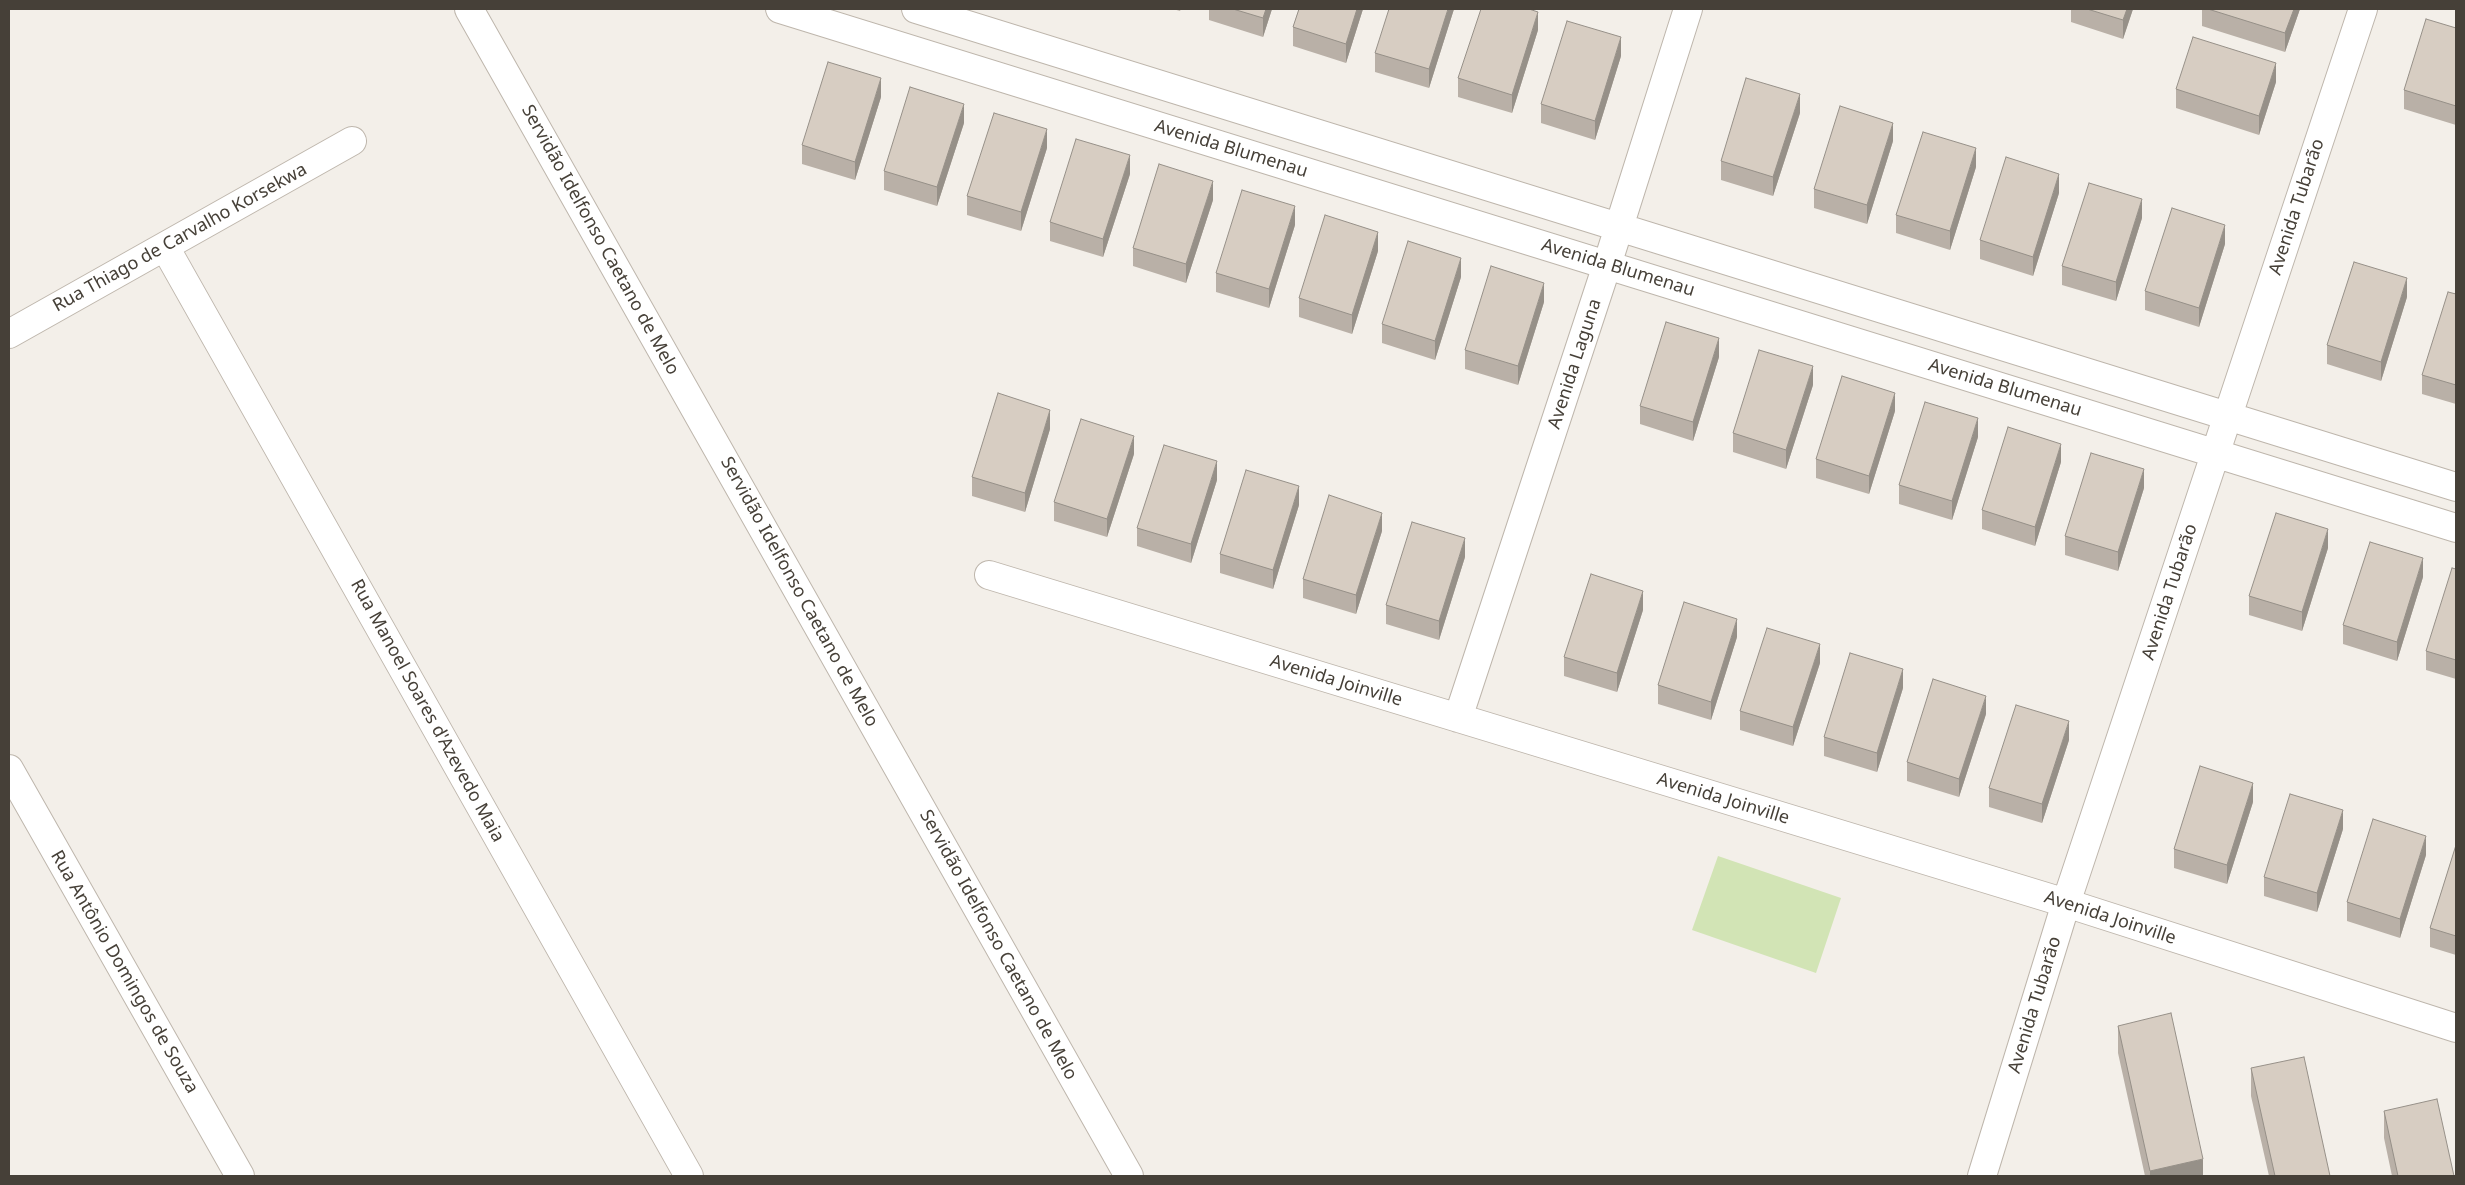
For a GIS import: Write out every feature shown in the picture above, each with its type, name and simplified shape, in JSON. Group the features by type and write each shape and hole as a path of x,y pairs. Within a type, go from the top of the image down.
{"street":[{"name":"Servidão Idelfonso Caetano de Melo","path":"469,9 1129,1176"},
{"name":"Avenida Blumenau","path":"780,9 2456,528"},
{"path":"916,9 2456,488"},
{"name":"Avenida Laguna","path":"1458,718 1607,265 1688,9"},
{"name":"Avenida Tubarão","path":"1982,1176 2066,903 2363,9"},
{"name":"Rua Thiago de Carvalho Korsekwa","path":"9,334 352,141"},
{"name":"Rua Manoel Soares d'Azevedo Maia","path":"164,247 688,1176"},
{"name":"Avenida Joinville","path":"988,575 2066,903 2456,1028"},
{"name":"Rua Antônio Domingos de Souza","path":"9,769 240,1176"}],"green space":[{"path":"1718,856 1841,898 1816,973 1692,930"}],"building":[{"path":"1233,9 1266,9 1263,18"},
{"path":"1299,9 1357,9 1346,44 1293,27"},
{"path":"1389,9 1448,9 1429,69 1375,53"},
{"path":"1481,9 1529,9 1538,12 1512,95 1458,78"},
{"path":"2087,9 2127,9 2123,20"},
{"path":"2208,9 2294,9 2285,33"},
{"path":"2426,19 2456,28 2456,106 2404,90"},
{"path":"1567,21 1621,37 1595,121 1541,104"},
{"path":"2193,37 2276,63 2259,116 2176,89"},
{"path":"828,62 881,78 855,162 802,145"},
{"path":"1746,78 1800,94 1773,177 1721,161"},
{"path":"910,87 964,104 937,187 884,171"},
{"path":"1840,106 1893,123 1867,205 1814,189"},
{"path":"994,113 1047,129 1021,212 967,196"},
{"path":"1923,132 1976,148 1950,231 1896,215"},
{"path":"1076,139 1130,155 1103,239 1050,222"},
{"path":"2006,157 2059,174 2033,257 1980,240"},
{"path":"1159,164 1213,181 1186,264 1133,248"},
{"path":"2089,183 2142,199 2116,282 2062,266"},
{"path":"1242,190 1295,206 1269,289 1216,273"},
{"path":"2172,208 2225,225 2199,308 2145,291"},
{"path":"1325,215 1378,232 1352,315 1299,298"},
{"path":"1408,241 1461,258 1435,341 1382,324"},
{"path":"2354,262 2407,278 2381,362 2327,345"},
{"path":"1491,266 1544,283 1518,366 1465,350"},
{"path":"2448,292 2456,294 2456,385 2422,375"},
{"path":"1666,322 1719,338 1693,422 1640,406"},
{"path":"1759,350 1813,366 1786,450 1733,433"},
{"path":"1842,376 1895,393 1869,476 1816,459"},
{"path":"998,393 1050,410 1025,493 972,477"},
{"path":"1925,402 1978,418 1952,501 1899,485"},
{"path":"1081,419 1134,436 1107,519 1054,502"},
{"path":"2008,427 2061,444 2035,527 1982,510"},
{"path":"1164,445 1217,461 1191,544 1137,528"},
{"path":"2091,453 2144,469 2118,552 2065,536"},
{"path":"1246,470 1299,486 1273,570 1220,554"},
{"path":"1329,495 1382,513 1356,595 1303,579"},
{"path":"2276,513 2328,529 2302,612 2249,596"},
{"path":"1412,522 1465,538 1439,621 1386,605"},
{"path":"2370,542 2423,558 2397,642 2343,625"},
{"path":"2452,568 2456,569 2456,660 2426,651"},
{"path":"1591,574 1643,591 1617,673 1564,657"},
{"path":"1684,602 1737,619 1711,702 1658,685"},
{"path":"1767,628 1820,644 1793,727 1740,711"},
{"path":"1850,653 1903,669 1877,753 1824,737"},
{"path":"1933,679 1986,696 1959,779 1907,762"},
{"path":"2016,705 2069,721 2042,804 1989,788"},
{"path":"2200,766 2253,783 2227,865 2174,849"},
{"path":"2290,794 2343,810 2317,893 2264,877"},
{"path":"2373,819 2426,836 2400,919 2347,902"},
{"path":"2456,845 2456,936 2430,928"},
{"path":"2171,1013 2203,1159 2150,1171 2118,1026"},
{"path":"2304,1057 2330,1176 2275,1176 2251,1068"},
{"path":"2437,1099 2454,1176 2398,1176 2384,1111"}]}
